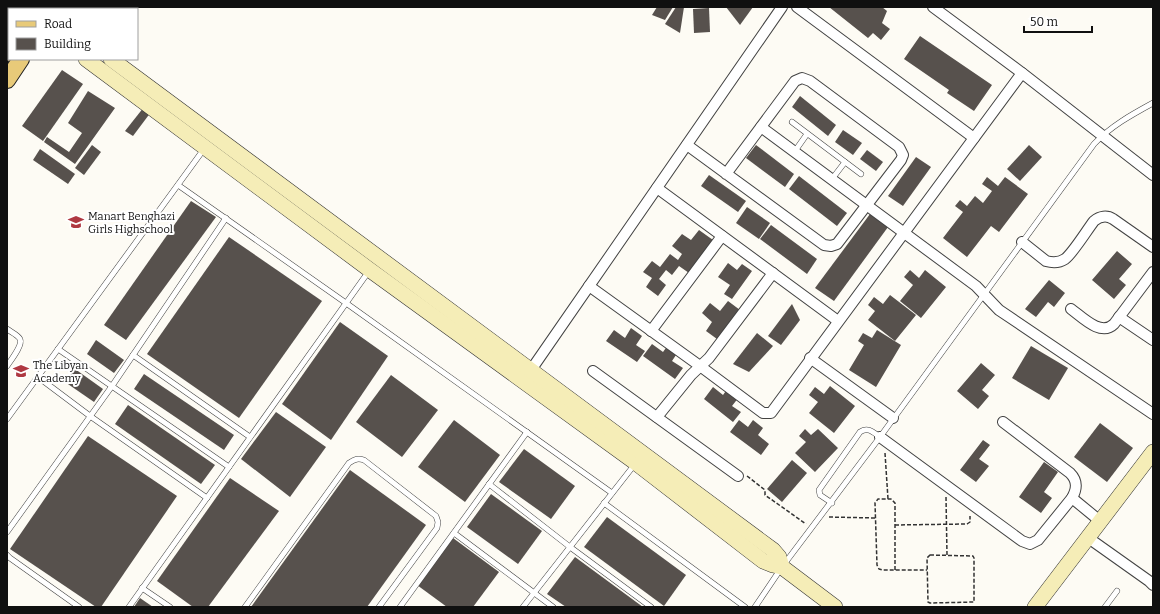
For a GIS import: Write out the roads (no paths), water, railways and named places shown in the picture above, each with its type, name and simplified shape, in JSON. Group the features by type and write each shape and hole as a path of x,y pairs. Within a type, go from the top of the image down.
{"main road":[{"path":"7,80 21,60"},
{"path":"87,60 370,270 636,463 763,561 782,567 835,607"},
{"path":"113,60 773,550 779,557 782,567"},
{"path":"1035,607 1153,452"}],"street":[{"path":"531,370 782,7"},
{"path":"797,7 974,138"},
{"path":"933,7 1022,73 1153,175"},
{"path":"589,286 766,414 773,411 810,358 1022,73"},
{"path":"687,145 726,174 828,246 838,244 901,160 903,152 899,146 817,85 805,78 795,81 726,174"},
{"path":"761,127 976,286 999,310 1153,414"},
{"path":"657,188 838,321"},
{"path":"1022,242 1046,261 1060,262 1068,256 1094,221 1100,217 1107,217 1114,219 1153,247"},
{"path":"651,331 722,236"},
{"path":"1071,309 1102,329 1112,326 1153,272"},
{"path":"657,417 691,375 709,358 773,273"},
{"path":"1120,317 1153,340"},
{"path":"810,358 893,418"},
{"path":"593,371 738,476"},
{"path":"882,439 971,504 1030,544 1038,540 1072,498 1076,489 1076,484 1073,476 1003,422"},
{"path":"1072,498 1100,521"},
{"path":"1087,537 1153,585"}],"lane":[{"path":"755,607 782,567 882,439 893,418 1094,144 1102,135 1118,122 1153,103"},
{"path":"792,122 861,174"},
{"path":"795,151 808,134"},
{"path":"7,419 206,147"},
{"path":"832,179 845,162"},
{"path":"178,185 612,493"},
{"path":"7,532 133,356 226,218"},
{"path":"129,607 370,270"},
{"path":"7,329 19,338 21,342 20,346 8,363"},
{"path":"58,349 229,467"},
{"path":"133,356 250,437"},
{"path":"38,377 90,416 207,498"},
{"path":"832,503 820,495 819,490 860,432 869,430 882,439"},
{"path":"400,607 527,432"},
{"path":"245,607 349,463 354,459 364,460 436,516 438,522 437,528 380,607"},
{"path":"523,607 636,463"},
{"path":"489,484 651,607"},
{"path":"604,503 746,607"},
{"path":"454,533 553,607"},
{"path":"7,555 79,607"},
{"path":"142,588 170,607"},
{"path":"1105,607 1117,591"}],"place":[{"name":"Manart Benghazi Girls Highschool","path":"76,222"},
{"name":"The Libyan Academy","path":"21,371"}]}
